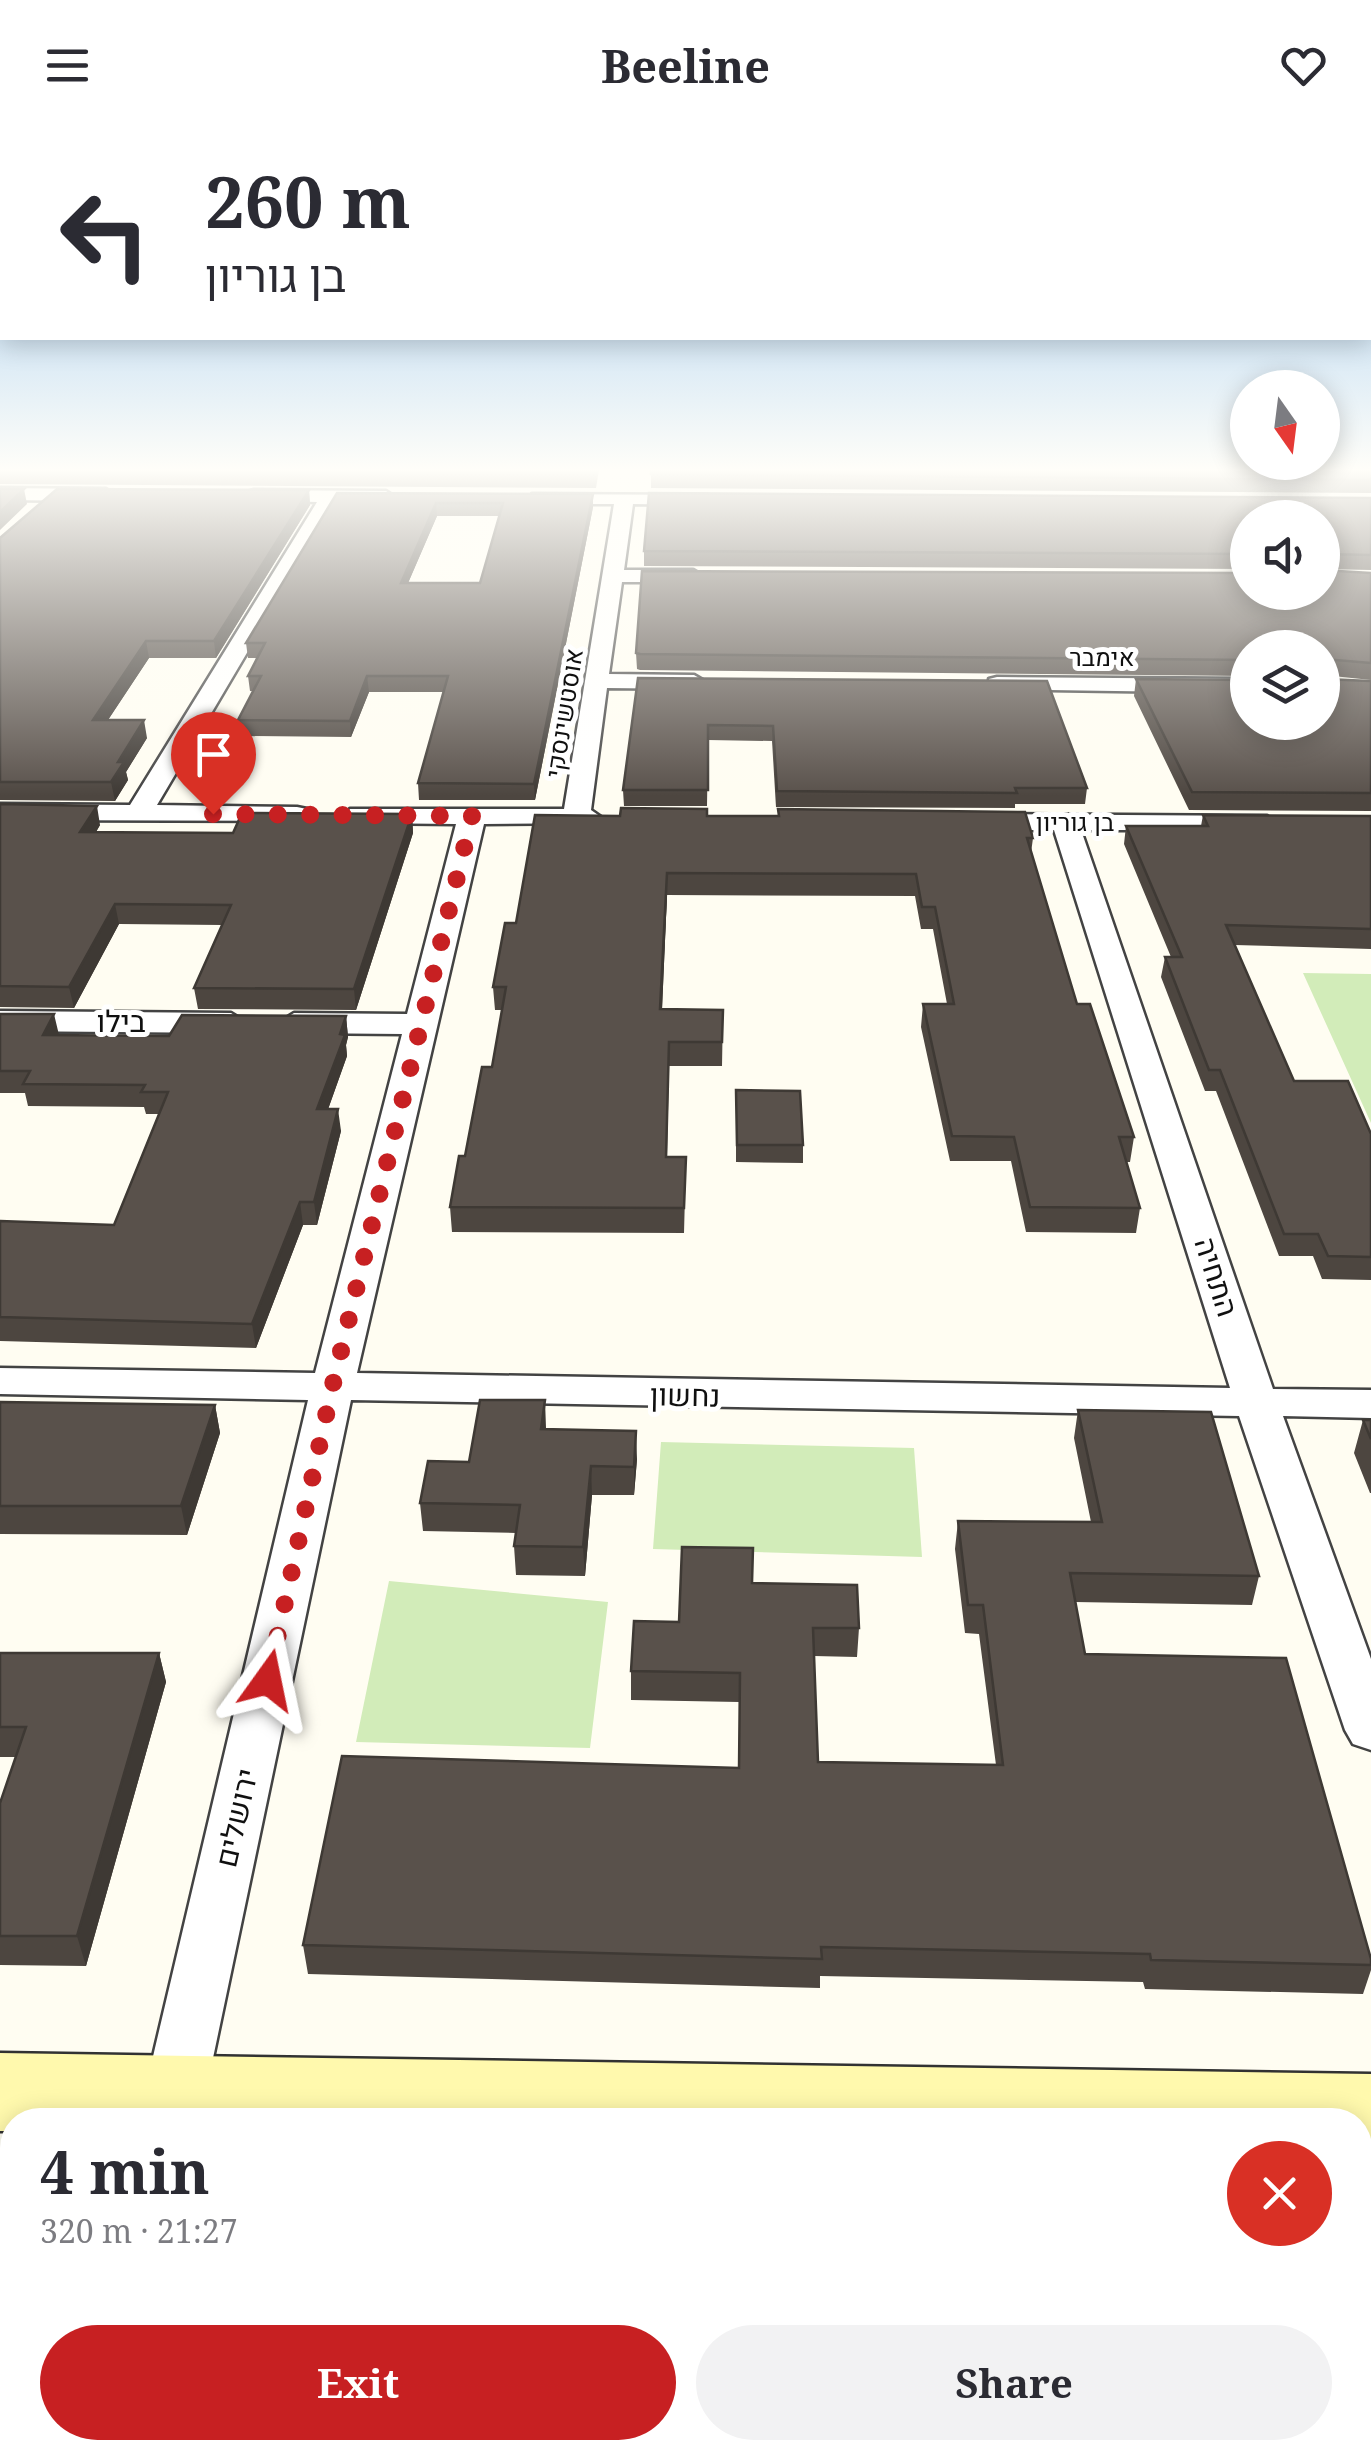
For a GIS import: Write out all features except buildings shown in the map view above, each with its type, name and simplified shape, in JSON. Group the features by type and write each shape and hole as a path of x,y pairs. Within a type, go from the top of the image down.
{"main road":[{"path":"0,2092 172,2108"}],"street":[{"path":"138,813 280,579"},
{"name":"אוסטשינסקי","path":"576,817 612,579"},
{"path":"596,681 712,682"},
{"name":"אימבר","path":"964,684 1230,686"},
{"path":"0,812 615,818"},
{"name":"ירושלים","path":"172,2108 332,1388 472,816"},
{"name":"בן גוריון","path":"948,821 1293,823"},
{"name":"התחיה","path":"1065,822 1255,1399 1371,1730"},
{"name":"בילו","path":"0,1021 422,1024"},
{"name":"נחשון","path":"0,1381 717,1396 1255,1399 1371,1404"}],"green space":[{"path":"1303,973 1371,974 1371,1123"},
{"path":"661,1442 914,1448 922,1557 653,1549"},
{"path":"389,1581 608,1602 590,1748 356,1742"}],"route":[{"path":"213,814 472,816 332,1388 268,1680"}]}
